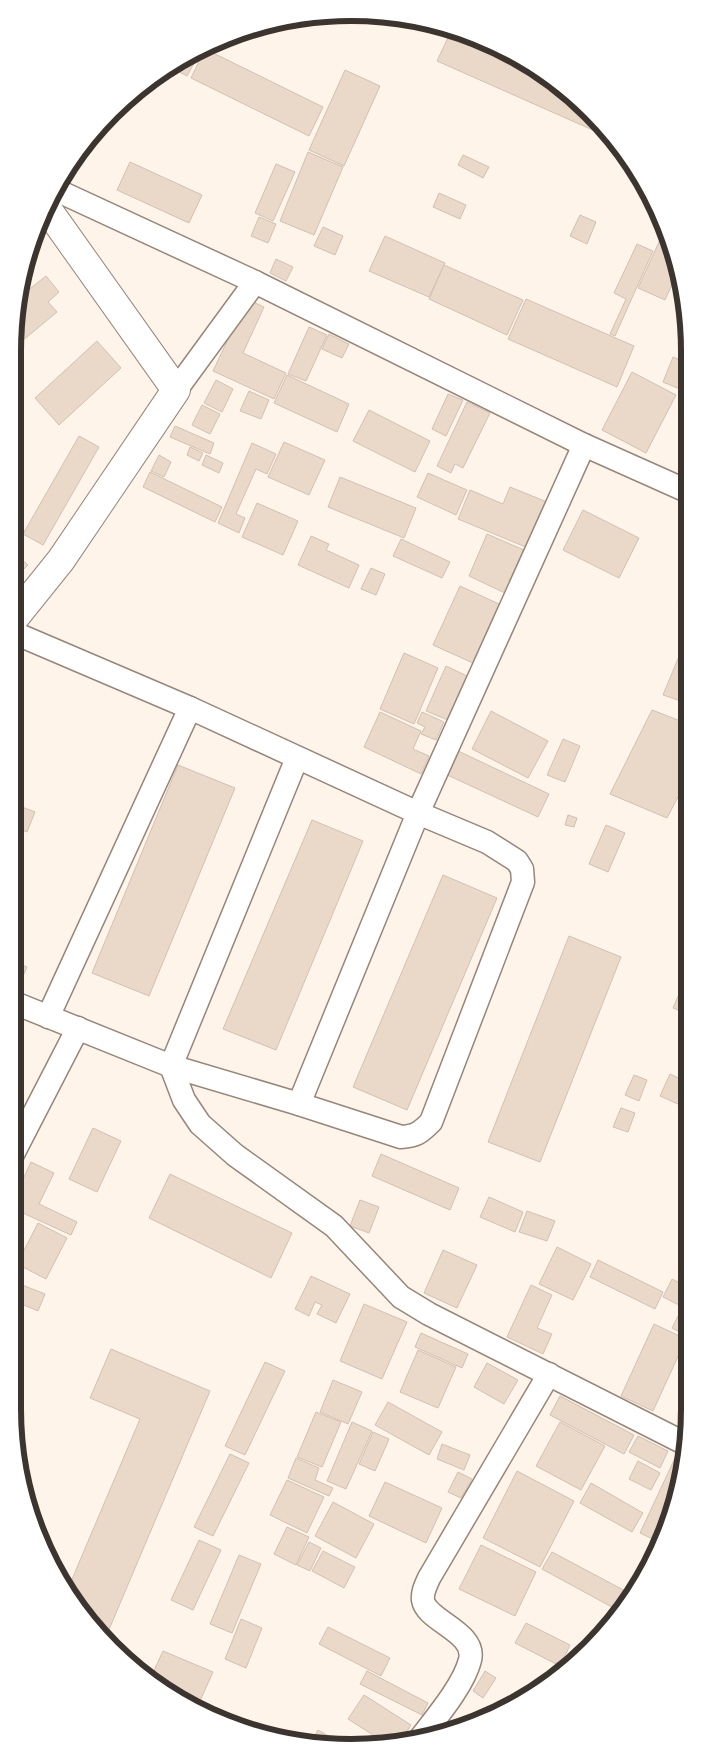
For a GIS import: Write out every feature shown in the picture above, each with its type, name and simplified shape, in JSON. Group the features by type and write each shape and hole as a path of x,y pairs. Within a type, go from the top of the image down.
{"street":[{"path":"61,193 254,282 584,445 681,488"},
{"path":"51,214 176,390"},
{"path":"21,610 61,560 176,390 254,282"},
{"path":"299,1104 418,813 584,445"},
{"path":"21,636 190,708 418,813 487,842 517,861 522,869 523,876 522,888 431,1122 422,1131 413,1136 401,1137 299,1104 170,1066 21,1006"},
{"path":"48,1017 190,708"},
{"path":"297,758 170,1066 184,1100 200,1124 235,1155 334,1226 401,1297 430,1314 679,1440"},
{"path":"21,1139 78,1028"},
{"path":"426,1730 464,1678 471,1658 468,1642 428,1610 423,1602 426,1585 549,1374"}],"building":[{"path":"449,36 477,46 516,65 552,89 597,132 437,61"},
{"path":"211,52 323,107 309,136 191,78 201,57"},
{"path":"196,60 187,76 177,71"},
{"path":"345,70 380,86 344,166 309,150"},
{"path":"308,152 343,167 314,235 280,221"},
{"path":"463,155 489,167 483,178 458,165"},
{"path":"130,162 202,195 189,223 117,190"},
{"path":"276,164 295,172 273,221 255,213"},
{"path":"439,193 466,205 460,219 433,207"},
{"path":"580,215 596,222 587,244 570,236"},
{"path":"259,217 276,224 268,243 251,236"},
{"path":"323,227 343,236 335,255 314,246"},
{"path":"385,236 445,263 429,297 369,271"},
{"path":"661,238 673,282 665,300 638,288"},
{"path":"637,244 653,251 615,336 610,334 626,299 614,293"},
{"path":"276,259 293,267 286,281 270,273"},
{"path":"444,265 523,300 507,335 429,299"},
{"path":"46,276 59,292 48,302 57,312 22,341 24,308 27,291"},
{"path":"247,299 264,307 243,353 286,373 274,399 213,371"},
{"path":"526,299 634,346 617,387 508,339"},
{"path":"309,327 327,335 306,381 288,374"},
{"path":"329,334 349,344 342,358 322,349"},
{"path":"97,341 121,368 59,425 35,398"},
{"path":"673,357 681,360 681,390 663,382"},
{"path":"632,372 676,395 646,453 602,430"},
{"path":"287,375 349,404 337,432 274,403"},
{"path":"216,380 233,389 222,412 204,403"},
{"path":"249,391 269,400 261,419 240,411"},
{"path":"448,394 463,400 446,436 432,429"},
{"path":"467,402 490,413 463,468 455,464 451,473 437,466"},
{"path":"202,405 220,414 210,434 192,425"},
{"path":"369,410 430,441 415,472 353,441"},
{"path":"175,426 214,443 210,454 170,437"},
{"path":"79,436 99,447 43,545 23,534"},
{"path":"284,442 325,460 309,495 268,477"},
{"path":"252,443 276,454 267,474 256,469 236,514 245,518 239,533 218,523"},
{"path":"190,447 203,453 199,461 187,455"},
{"path":"159,455 171,462 164,477 151,471"},
{"path":"206,455 223,463 219,473 202,465"},
{"path":"150,472 222,507 215,522 143,487"},
{"path":"428,473 467,490 456,515 417,497"},
{"path":"340,477 416,508 404,538 328,507"},
{"path":"510,487 547,502 528,548 458,519 470,490 503,504"},
{"path":"257,503 298,521 283,555 242,537"},
{"path":"583,510 639,538 619,578 563,550"},
{"path":"487,534 524,550 505,593 469,576"},
{"path":"311,536 329,544 326,550 359,565 349,588 298,565"},
{"path":"401,539 450,562 442,578 393,556"},
{"path":"21,559 28,565 21,572"},
{"path":"371,568 385,574 376,595 361,589"},
{"path":"460,586 499,604 473,663 433,645"},
{"path":"681,652 681,701 663,695"},
{"path":"404,653 438,668 414,724 380,709"},
{"path":"446,666 467,676 448,720 426,711"},
{"path":"652,710 681,721 681,791 667,818 610,794"},
{"path":"491,711 548,741 528,778 472,749"},
{"path":"380,712 421,731 413,749 429,756 421,774 364,747"},
{"path":"422,712 444,722 436,740 421,734 425,727 417,723"},
{"path":"563,739 580,746 565,782 547,775"},
{"path":"454,749 549,794 538,817 443,773"},
{"path":"178,765 235,788 149,996 92,973"},
{"path":"21,807 35,812 27,832 21,830"},
{"path":"568,815 577,818 574,827 565,825"},
{"path":"312,820 363,841 276,1050 223,1029"},
{"path":"606,825 625,833 608,872 589,864"},
{"path":"443,875 497,898 407,1110 353,1087"},
{"path":"569,936 621,957 540,1162 488,1142"},
{"path":"21,965 27,967 21,981"},
{"path":"681,990 681,1011 673,1008"},
{"path":"670,1074 681,1079 681,1105 660,1096"},
{"path":"634,1075 647,1080 639,1101 625,1095"},
{"path":"621,1108 635,1113 628,1132 613,1127"},
{"path":"93,1128 121,1141 97,1192 69,1179"},
{"path":"381,1154 459,1188 450,1210 372,1176"},
{"path":"31,1162 54,1173 39,1204 77,1222 71,1235 21,1212 21,1184"},
{"path":"170,1174 292,1233 271,1278 149,1218"},
{"path":"489,1197 523,1212 515,1232 480,1217"},
{"path":"360,1200 379,1207 369,1233 350,1226"},
{"path":"527,1211 555,1221 547,1241 519,1232"},
{"path":"38,1223 67,1238 46,1279 21,1266 21,1256"},
{"path":"557,1247 591,1264 573,1300 539,1284"},
{"path":"443,1250 477,1265 457,1308 424,1293"},
{"path":"598,1260 663,1292 655,1309 590,1277"},
{"path":"311,1276 350,1294 336,1323 317,1314 322,1305 315,1302 309,1316 295,1309"},
{"path":"672,1279 681,1284 681,1306 663,1297"},
{"path":"21,1285 45,1294 38,1311 21,1304"},
{"path":"531,1285 552,1295 537,1328 552,1334 543,1354 507,1337"},
{"path":"364,1304 407,1322 382,1379 340,1361"},
{"path":"680,1312 681,1333 672,1328"},
{"path":"654,1324 681,1337 681,1350 653,1411 621,1396"},
{"path":"421,1333 468,1354 462,1368 415,1347"},
{"path":"111,1349 210,1391 108,1632 89,1610 71,1582 140,1419 90,1398"},
{"path":"418,1350 456,1367 438,1408 400,1392"},
{"path":"265,1362 285,1371 245,1455 225,1446"},
{"path":"487,1363 518,1380 504,1404 474,1387"},
{"path":"333,1380 362,1392 348,1424 320,1412"},
{"path":"560,1396 634,1435 624,1454 550,1415"},
{"path":"388,1402 442,1432 429,1455 375,1425"},
{"path":"316,1412 341,1422 322,1467 297,1457"},
{"path":"352,1422 372,1431 346,1489 327,1481"},
{"path":"560,1422 605,1446 581,1490 536,1466"},
{"path":"373,1432 389,1439 375,1471 359,1464"},
{"path":"638,1436 668,1451 660,1468 629,1452"},
{"path":"442,1444 470,1455 464,1470 437,1459"},
{"path":"230,1454 249,1463 213,1536 194,1527"},
{"path":"296,1458 319,1468 315,1480 333,1488 329,1496 288,1478"},
{"path":"675,1458 677,1459 670,1494 654,1540 640,1533"},
{"path":"638,1461 660,1473 651,1490 629,1479"},
{"path":"517,1471 574,1501 540,1567 483,1538"},
{"path":"458,1472 472,1479 461,1498 448,1492"},
{"path":"287,1480 324,1497 307,1533 270,1515"},
{"path":"385,1482 442,1508 426,1543 369,1516"},
{"path":"591,1483 643,1513 632,1532 580,1503"},
{"path":"333,1502 374,1524 356,1558 315,1536"},
{"path":"287,1527 309,1537 296,1565 274,1554"},
{"path":"199,1540 221,1550 193,1610 171,1600"},
{"path":"309,1542 321,1548 310,1571 297,1565"},
{"path":"481,1545 536,1572 515,1616 459,1589"},
{"path":"323,1551 355,1567 344,1588 312,1571"},
{"path":"552,1552 626,1591 614,1608 542,1569"},
{"path":"239,1555 261,1564 232,1633 210,1624"},
{"path":"241,1619 262,1628 246,1668 225,1659"},
{"path":"526,1623 570,1645 559,1665 515,1643"},
{"path":"328,1627 390,1658 381,1676 319,1644"},
{"path":"163,1651 213,1672 199,1702 153,1673"},
{"path":"367,1671 428,1703 422,1715 360,1684"},
{"path":"485,1671 496,1678 483,1698 473,1691"},
{"path":"364,1695 411,1725 405,1734 377,1738 348,1719"},
{"path":"318,1730 332,1738 329,1738 314,1737"}]}
